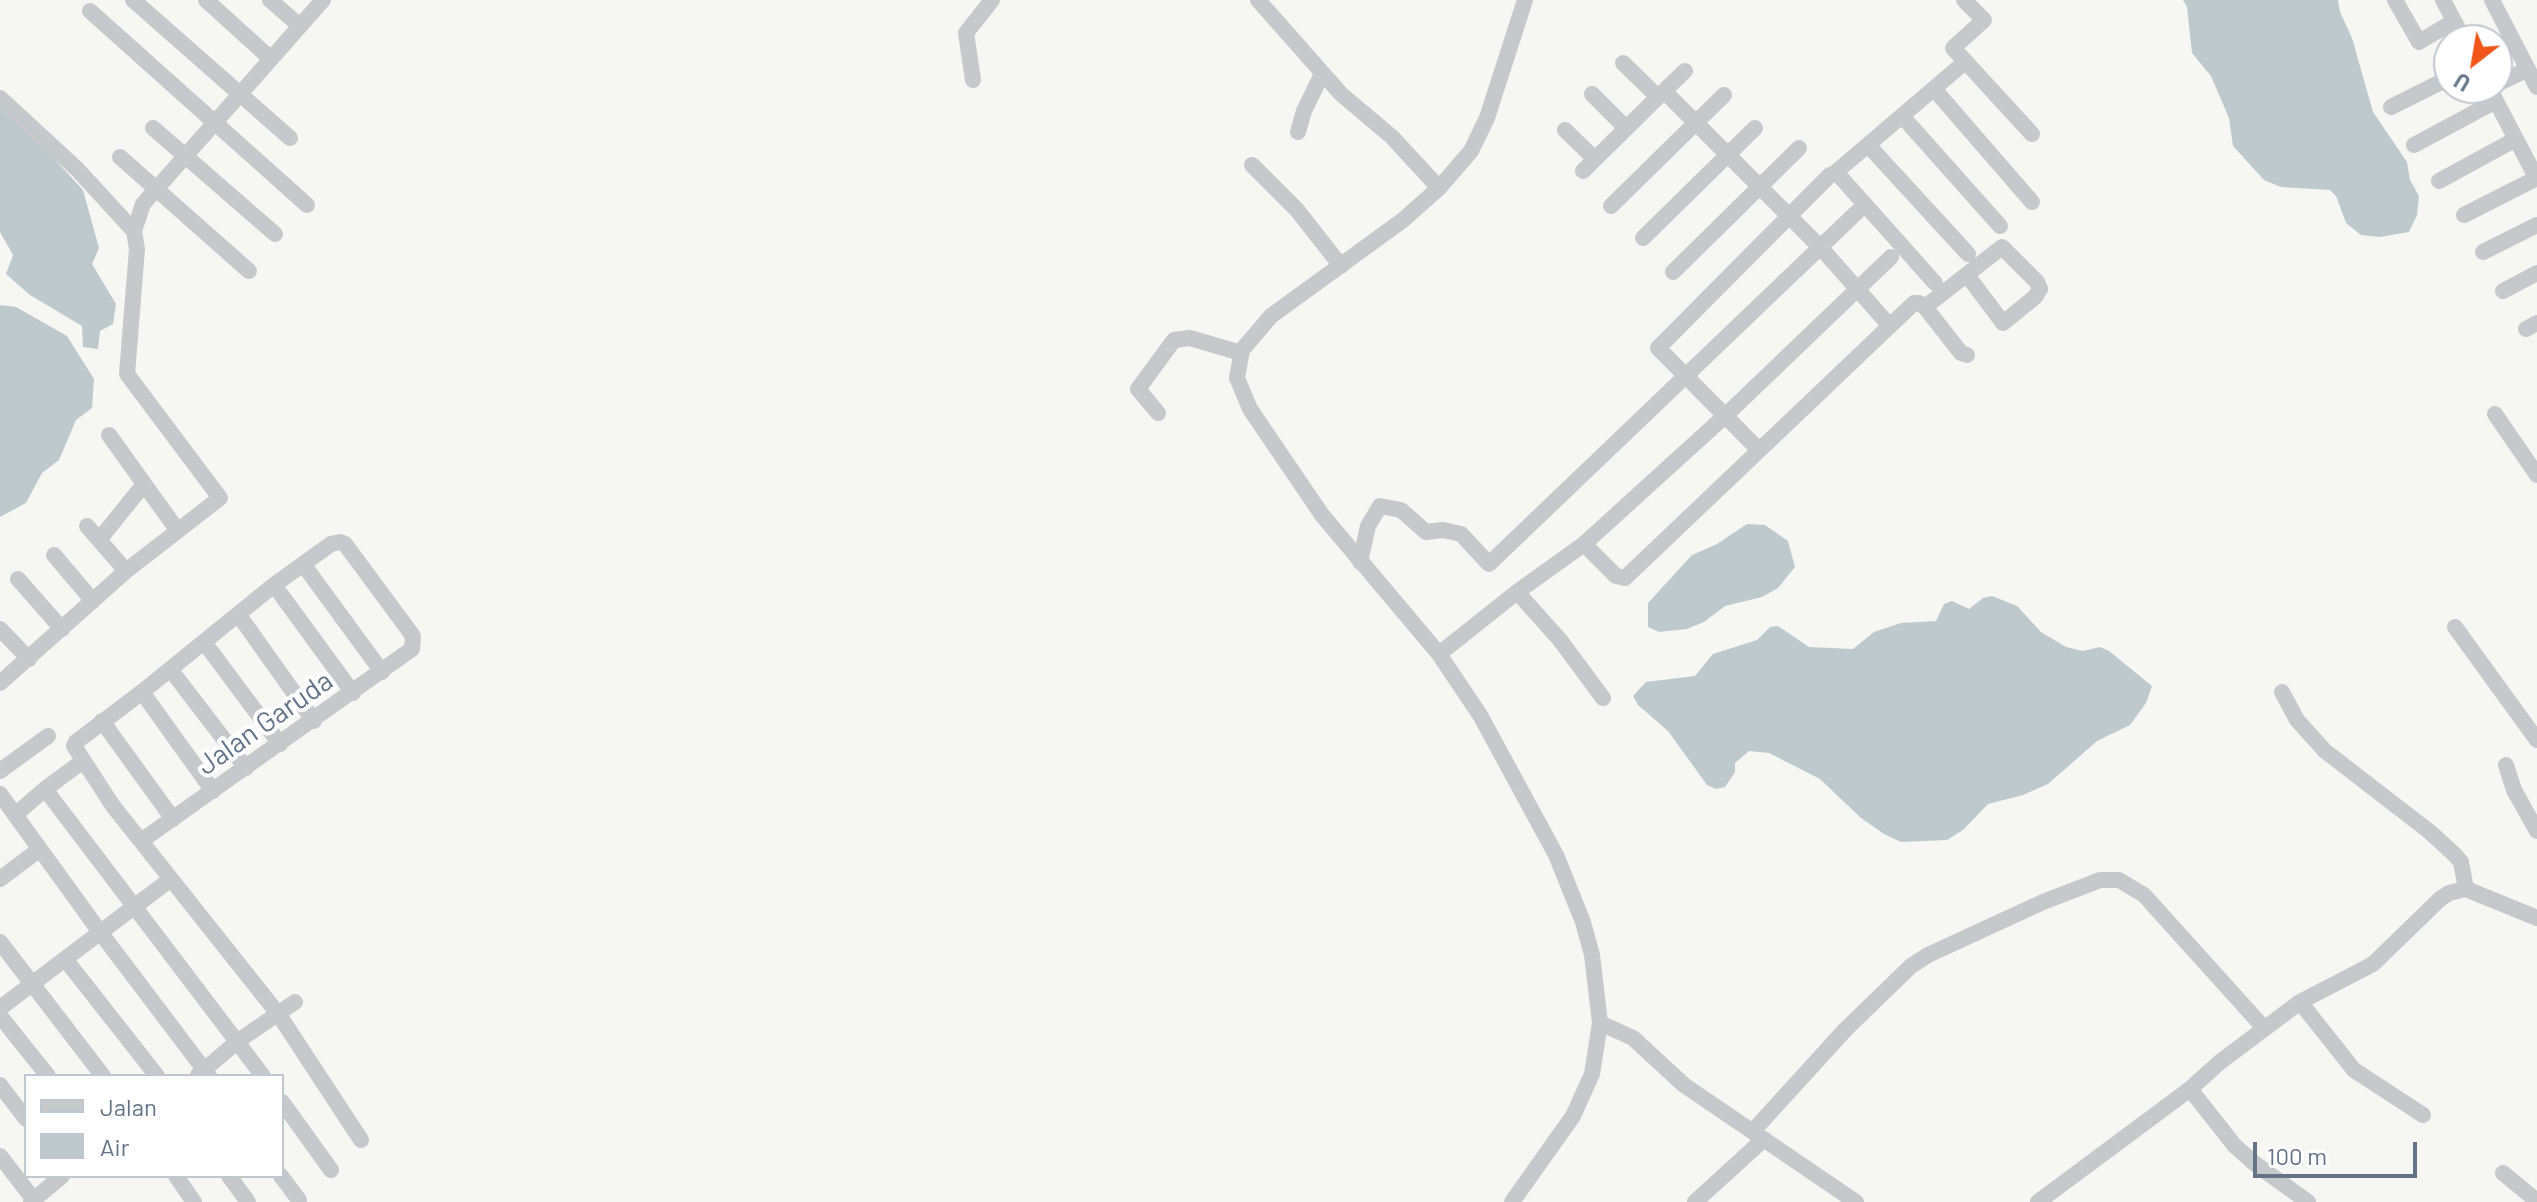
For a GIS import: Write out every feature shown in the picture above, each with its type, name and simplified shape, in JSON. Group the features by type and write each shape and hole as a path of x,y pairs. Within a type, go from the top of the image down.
{"street":[{"path":"133,0 290,138"},
{"path":"206,0 271,59"},
{"path":"270,0 300,26"},
{"path":"131,227 143,204 323,0"},
{"path":"973,80 966,33 992,0"},
{"path":"1258,0 1322,74 1355,108 1392,137 1439,188"},
{"path":"1512,1202 1580,1104 1597,1055 1600,1023 1592,955 1571,888 1534,812 1480,715 1439,654 1322,515 1244,399 1237,378 1241,353 1271,316 1385,234 1439,188 1471,151 1479,136 1525,0"},
{"path":"1964,0 1984,20 1953,48 2032,134"},
{"path":"2395,0 2419,42 2454,21"},
{"path":"2443,0 2456,24"},
{"path":"2492,0 2537,87"},
{"path":"90,11 307,205"},
{"path":"1935,283 1836,172 1965,62"},
{"path":"1623,63 1695,123 1821,248 1889,325"},
{"path":"2513,79 2528,69"},
{"path":"1565,130 1589,165 1685,71"},
{"path":"1298,132 1304,111 1322,74"},
{"path":"2391,107 2433,86"},
{"path":"1934,89 2032,202"},
{"path":"1592,94 1626,128"},
{"path":"1611,206 1724,95"},
{"path":"0,98 77,169 131,227 137,249 127,374 220,498 126,571 0,683"},
{"path":"2414,145 2475,104"},
{"path":"2464,215 2537,178 2500,104"},
{"path":"1902,116 2000,226"},
{"path":"153,128 275,234"},
{"path":"1643,238 1755,128"},
{"path":"2439,181 2516,139"},
{"path":"1868,145 1968,254"},
{"path":"1673,272 1799,148"},
{"path":"120,157 249,271"},
{"path":"1252,165 1297,210 1341,266"},
{"path":"1759,450 1658,348 1830,175"},
{"path":"1360,562 1368,526 1380,506 1401,510 1426,532 1443,530 1461,534 1489,564 1857,212"},
{"path":"2483,252 2537,225"},
{"path":"1925,307 2002,247 2037,282 2040,289 2035,297 2003,323 1967,275"},
{"path":"1439,654 1584,544 1726,415 1891,257"},
{"path":"2503,291 2537,273"},
{"path":"1584,544 1616,576 1625,578 1914,303 1925,307 1958,350 1967,355"},
{"path":"1158,413 1138,389 1174,340 1190,338 1241,353"},
{"path":"2495,414 2537,475"},
{"path":"109,435 178,531"},
{"path":"99,540 144,484"},
{"path":"87,526 126,571"},
{"name":"Jalan Garuda","path":"141,841 412,649 413,636 345,544 331,544 303,564"},
{"path":"54,555 93,601"},
{"path":"361,1140 279,1015 141,841 75,751 76,742 303,564 382,672"},
{"path":"18,579 62,629"},
{"path":"274,585 353,693"},
{"path":"1517,592 1560,640 1603,698"},
{"path":"238,614 314,721"},
{"path":"2455,627 2537,740"},
{"path":"1,631 29,659"},
{"path":"204,642 280,744"},
{"path":"170,669 246,768"},
{"path":"142,692 213,791"},
{"path":"2282,692 2297,720 2325,751 2455,855 2461,862 2466,889"},
{"path":"102,721 173,819"},
{"path":"0,771 48,736"},
{"path":"15,815 83,761"},
{"path":"2506,765 2514,790 2537,831"},
{"path":"45,789 262,1074"},
{"path":"0,794 204,1074 238,1041 295,1002"},
{"path":"2,874 40,849"},
{"path":"1695,1202 1758,1135 1854,1021 1911,966 1928,955 2043,902 2109,878 2119,880 2144,895 2264,1028"},
{"path":"0,1008 171,879"},
{"path":"2038,1202 2190,1089 2300,1002 2373,964 2440,899 2456,890 2466,889 2537,918"},
{"path":"0,942 101,1074"},
{"path":"65,959 155,1074"},
{"path":"2300,1002 2354,1070 2423,1115"},
{"path":"0,1016 46,1074"},
{"path":"1600,1023 1633,1038 1675,1078 1856,1202"},
{"path":"0,1085 24,1116"},
{"path":"2190,1089 2234,1145 2308,1202"},
{"path":"284,1105 331,1170"},
{"path":"0,1156 32,1201 60,1178"},
{"path":"2503,1173 2537,1201"},
{"path":"177,1178 194,1202"},
{"path":"230,1178 248,1202"},
{"path":"282,1178 299,1200"}],"water":[{"path":"2183,0 2338,0 2373,112 2407,162 2410,180 2419,196 2417,215 2409,232 2380,237 2361,235 2346,223 2336,196 2330,190 2281,187 2264,180 2233,146 2229,118 2211,76 2192,53 2187,7"},
{"path":"0,105 23,125 83,190 99,248 92,264 116,304 113,324 100,331 98,349 83,347 82,326 30,295 6,274 13,255 0,232"},
{"path":"0,305 16,307 67,336 94,379 92,408 76,420 59,460 42,473 26,503 0,517"},
{"path":"1747,524 1765,525 1788,541 1795,567 1778,588 1762,597 1725,606 1704,622 1687,629 1659,632 1648,627 1648,603 1692,555 1717,544"},
{"path":"1992,596 2017,606 2041,632 2066,647 2083,651 2100,647 2109,651 2152,686 2146,703 2130,725 2097,741 2048,784 2023,795 1988,804 1963,830 1947,840 1901,842 1884,834 1861,818 1820,779 1769,753 1749,751 1735,763 1735,772 1725,787 1716,789 1707,785 1668,731 1638,705 1633,696 1646,682 1695,676 1713,654 1757,640 1770,627 1778,626 1809,647 1853,649 1874,632 1901,623 1936,621 1944,604 1952,601 1969,609 1983,598"}]}
